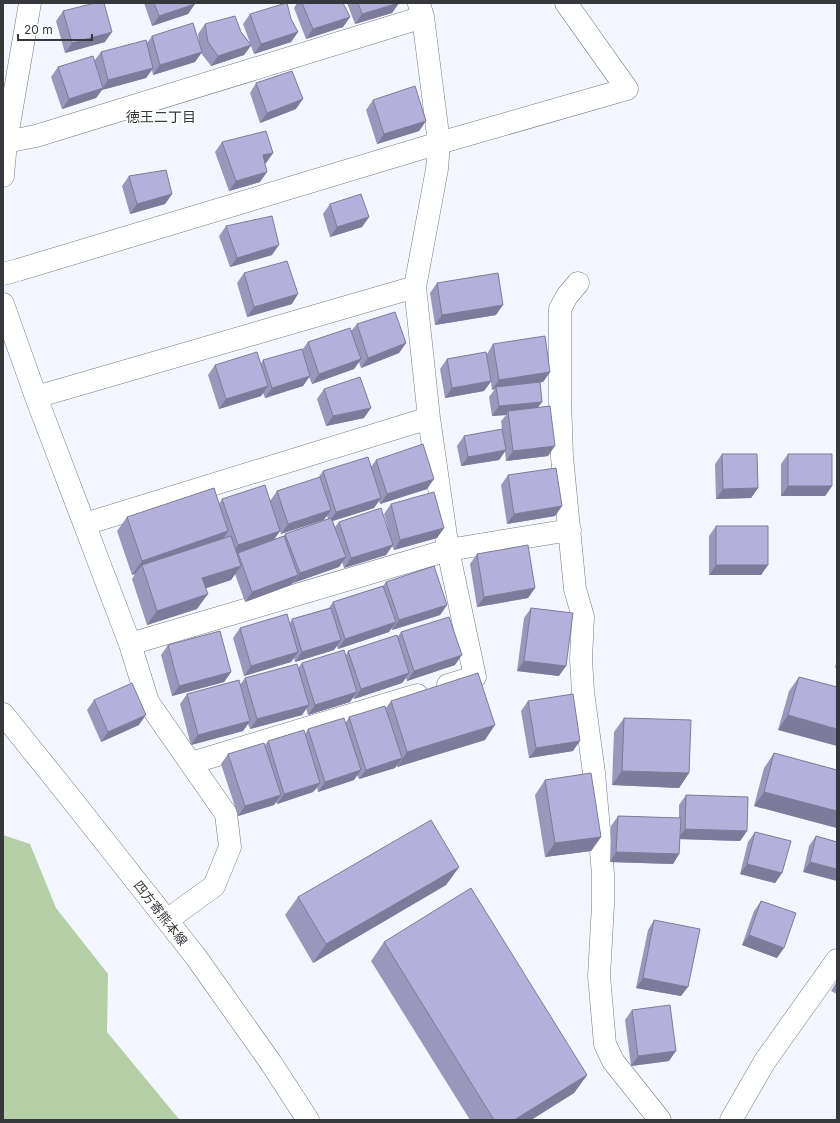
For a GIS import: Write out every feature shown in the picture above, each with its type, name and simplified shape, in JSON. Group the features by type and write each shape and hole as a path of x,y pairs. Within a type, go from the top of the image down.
{"street":[{"path":"3,176 6,142 30,3"},
{"path":"3,274 439,143 626,89 566,3"},
{"path":"6,142 36,136 421,10 439,143 437,168 415,287 429,418 448,550 475,677 191,763"},
{"path":"578,283 567,296 560,309 560,400 562,456 575,589 583,617 581,659 583,692 594,773 602,874 599,976 605,1044 613,1061 660,1120"},
{"path":"36,397 415,287"},
{"path":"3,304 36,397 130,644 148,702 226,814 230,847 214,886 167,920"},
{"path":"85,524 429,418"},
{"path":"130,644 448,550 570,530"},
{"name":"四方寄熊本線","path":"3,714 196,957 271,1063 308,1120"},
{"path":"731,1120 766,1061 837,960"}],"green space":[{"path":"3,835 30,844 56,908 108,974 107,1032 181,1120 3,1120"}],"building":[{"path":"95,3 104,3 112,32 72,43 63,11"},
{"path":"154,3 195,3 195,4 159,16"},
{"path":"287,3 291,19 298,32 261,44 250,14"},
{"path":"302,3 343,3 350,17 313,29"},
{"path":"358,3 399,3 362,14"},
{"path":"235,16 241,32 251,45 218,56 208,42 205,24"},
{"path":"193,23 202,52 160,65 152,36"},
{"path":"146,40 153,68 108,80 101,52"},
{"path":"93,56 103,88 69,99 58,67"},
{"path":"292,71 303,99 267,113 256,83"},
{"path":"415,86 426,121 384,134 373,100"},
{"path":"266,131 273,153 263,155 267,172 236,181 222,142"},
{"path":"166,170 172,194 137,204 129,176"},
{"path":"361,194 369,217 337,227 330,204"},
{"path":"272,216 279,245 237,258 226,226"},
{"path":"287,261 298,294 254,307 244,273"},
{"path":"498,273 503,305 442,315 437,283"},
{"path":"395,312 406,343 368,358 357,324"},
{"path":"350,328 361,359 319,374 308,342"},
{"path":"545,336 550,372 499,380 493,344"},
{"path":"302,349 310,376 272,388 263,360"},
{"path":"257,352 268,386 226,399 215,365"},
{"path":"486,352 491,381 452,388 447,359"},
{"path":"360,377 371,408 333,416 324,389"},
{"path":"540,382 542,402 499,406 496,387"},
{"path":"550,406 555,446 513,451 508,411"},
{"path":"502,429 506,450 468,457 464,436"},
{"path":"423,444 434,479 387,494 376,460"},
{"path":"722,454 757,454 758,488 723,489"},
{"path":"788,454 832,454 832,486 788,486"},
{"path":"368,457 381,498 336,512 323,471"},
{"path":"556,468 562,506 514,514 508,475"},
{"path":"320,477 331,510 288,524 277,491"},
{"path":"265,485 280,531 238,545 222,499"},
{"path":"214,488 228,531 142,561 127,517"},
{"path":"434,492 444,528 400,540 391,504"},
{"path":"381,508 393,545 351,558 339,522"},
{"path":"331,518 346,557 300,573 285,534"},
{"path":"716,526 768,526 768,565 716,565"},
{"path":"231,536 241,566 202,578 208,594 157,611 142,565"},
{"path":"284,536 298,575 252,592 238,553"},
{"path":"528,545 535,588 484,597 477,554"},
{"path":"434,566 447,605 399,620 386,582"},
{"path":"383,586 396,622 345,639 333,602"},
{"path":"331,608 341,640 302,652 292,619"},
{"path":"531,608 573,613 566,666 524,661"},
{"path":"287,614 298,652 251,666 240,628"},
{"path":"449,617 462,655 414,671 401,632"},
{"path":"220,631 231,672 179,686 168,645"},
{"path":"397,635 409,673 361,689 348,651"},
{"path":"344,650 357,692 315,705 302,663"},
{"path":"297,664 309,705 257,719 245,678"},
{"path":"478,673 495,725 407,752 391,701"},
{"path":"799,677 837,687 837,729 788,715"},
{"path":"239,680 250,721 198,735 187,694"},
{"path":"132,683 146,715 108,732 94,700"},
{"path":"573,694 580,741 536,748 528,701"},
{"path":"385,706 402,758 366,770 349,717"},
{"path":"344,718 361,770 325,782 308,729"},
{"path":"624,718 691,720 689,773 622,771"},
{"path":"304,730 320,783 284,794 268,741"},
{"path":"264,743 281,795 245,806 228,754"},
{"path":"774,753 837,770 837,811 764,792"},
{"path":"591,773 601,837 555,843 545,780"},
{"path":"686,795 748,797 747,831 685,829"},
{"path":"618,816 681,818 679,854 616,852"},
{"path":"431,820 459,867 326,944 298,897"},
{"path":"755,832 791,841 782,873 747,864"},
{"path":"816,836 837,842 837,869 810,862"},
{"path":"471,888 587,1075 514,1120 494,1120 384,942"},
{"path":"761,901 796,913 784,948 749,935"},
{"path":"654,920 700,929 688,987 643,978"},
{"path":"670,1005 676,1051 638,1056 632,1010"}],"district":[{"name":"徳王二丁目","path":"161,116"}]}
